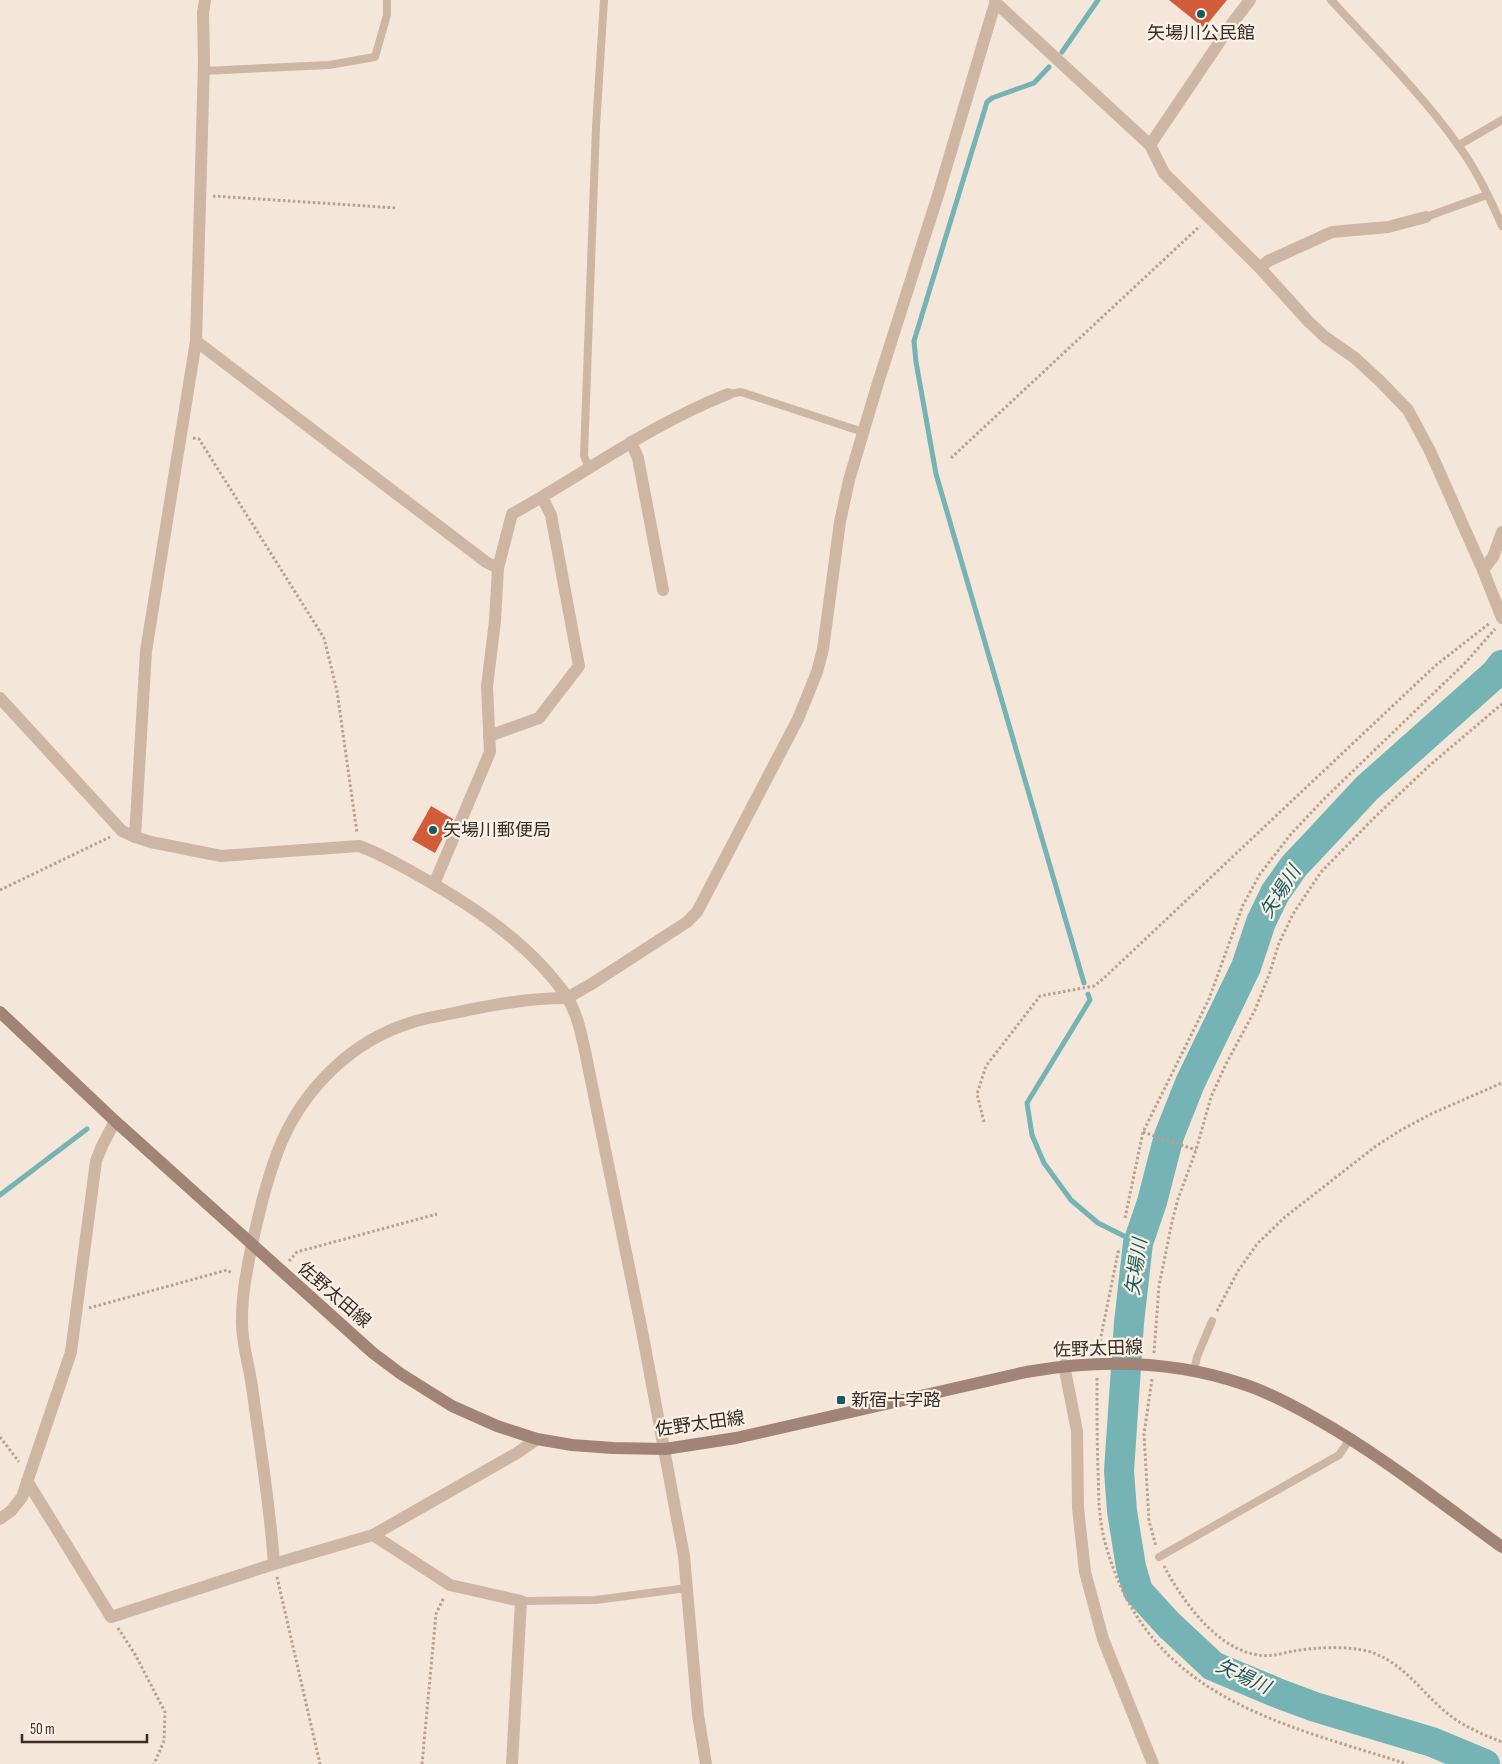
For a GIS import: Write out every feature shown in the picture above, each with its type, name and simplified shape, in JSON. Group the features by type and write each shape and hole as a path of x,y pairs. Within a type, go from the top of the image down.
{"main road":[{"name":"佐野太田線","path":"0,1012 115,1121 373,1353 452,1406 497,1426 537,1439 572,1445 665,1449 736,1438 1016,1374 1064,1365 1151,1365 1194,1371 1244,1384 1290,1404 1350,1439 1502,1547"}],"street":[{"path":"134,837 146,651 196,340 204,71 203,14 205,0"},
{"path":"1150,145 1230,25 1250,0"},
{"path":"274,1564 271,1523 252,1382 244,1346 242,1321 243,1296 252,1244 265,1192 290,1125 324,1077 353,1051 376,1038 409,1023 504,1002 540,998 568,998 593,984 687,922 697,912 730,846 776,762 809,694 823,649 840,522 849,480 996,1 1150,145 1164,173 1210,217 1325,337 1355,358 1408,410 1430,451 1483,570 1502,618"},
{"path":"1260,268 1268,262 1332,232 1388,227 1426,217"},
{"path":"196,340 486,562 498,568"},
{"path":"434,884 490,752 487,686 494,631 498,568 512,514 631,442 709,401 728,394"},
{"path":"631,442 638,458 663,590"},
{"path":"489,736 540,718 579,666 551,515 542,497"},
{"path":"1483,570 1493,558 1502,532"},
{"path":"0,698 122,832 151,842 221,856 359,846 378,853 434,884 496,927 526,951 568,998 579,1024 585,1051 665,1449 684,1556 698,1715 706,1764"},
{"path":"0,1519 11,1511 22,1497 71,1352 96,1161 115,1121"},
{"path":"1064,1365 1077,1431 1078,1508 1085,1572 1103,1639 1153,1764"},
{"path":"28,1478 112,1617 274,1564 373,1535 517,1453 537,1439"},
{"path":"373,1535 450,1585 521,1601 512,1764"}],"lane":[{"path":"204,71 329,65 375,57 388,15 387,0"},
{"path":"589,468 584,456 596,127 604,0"},
{"path":"1331,0 1420,98 1459,145 1488,195 1502,226"},
{"path":"1459,145 1502,120"},
{"path":"1426,217 1488,195"},
{"path":"728,394 742,392 863,432"},
{"path":"1194,1371 1197,1357 1212,1321"},
{"path":"1159,1557 1307,1475 1339,1455 1350,1439"},
{"path":"521,1601 596,1600 687,1588"}],"path":[{"path":"200,195 398,208"},
{"path":"951,458 1210,217"},
{"path":"180,437 199,439 324,638 337,691 359,846"},
{"path":"984,1122 977,1094 986,1066 1040,996 1094,986 1103,979 1436,665 1491,622 1502,618"},
{"path":"1125,1218 1143,1132 1209,1000 1243,905 1260,874 1304,820 1371,752 1466,662 1494,632 1502,618"},
{"path":"1502,704 1376,816 1321,872 1292,914 1279,943 1255,1010 1226,1064 1211,1097 1196,1150 1178,1198 1159,1286 1144,1434 1149,1521 1159,1557 1178,1592 1196,1616 1221,1638 1236,1648 1255,1655 1274,1655 1313,1648 1363,1650 1376,1653 1399,1668 1454,1718 1468,1728 1502,1742"},
{"path":"0,890 122,832"},
{"path":"1212,1321 1238,1271 1257,1244 1285,1217 1376,1146 1401,1130 1431,1114 1502,1083"},
{"path":"1143,1132 1196,1150"},
{"path":"282,1272 297,1252 437,1214"},
{"path":"1119,1248 1107,1303 1100,1364 1097,1425 1100,1515 1106,1547 1131,1608 1150,1636 1165,1653 1212,1690 1266,1718 1407,1764"},
{"path":"76,1308 92,1308 227,1270 232,1274"},
{"path":"0,1437 28,1478"},
{"path":"274,1564 320,1764"},
{"path":"422,1764 436,1614 450,1585"},
{"path":"112,1617 136,1656 165,1712 164,1741 154,1764"}],"building":[{"name":"矢場川公民館","path":"1169,0 1227,0 1204,28"},
{"name":"矢場川郵便局","path":"431,806 453,819 435,853 412,840"}],"waterway":[{"path":"1062,52 1098,0"},
{"path":"1049,67 1034,83 992,98 987,102 914,341 936,474 1084,983"},
{"name":"矢場川","path":"1485,1764 1432,1742 1315,1707 1213,1666 1169,1625 1138,1591 1131,1567 1122,1511 1119,1471 1129,1323 1138,1243 1152,1202 1169,1136 1190,1083 1246,967 1261,922 1275,893 1294,866 1367,788 1495,674 1502,665"},
{"path":"1088,994 1090,1000 1027,1103 1032,1135 1044,1163 1071,1200 1098,1223 1138,1243"},
{"path":"0,1195 87,1129"}],"place":[{"name":"矢場川公民館","path":"1201,14"},
{"name":"矢場川郵便局","path":"433,830"},
{"name":"新宿十字路","path":"841,1400"}]}
